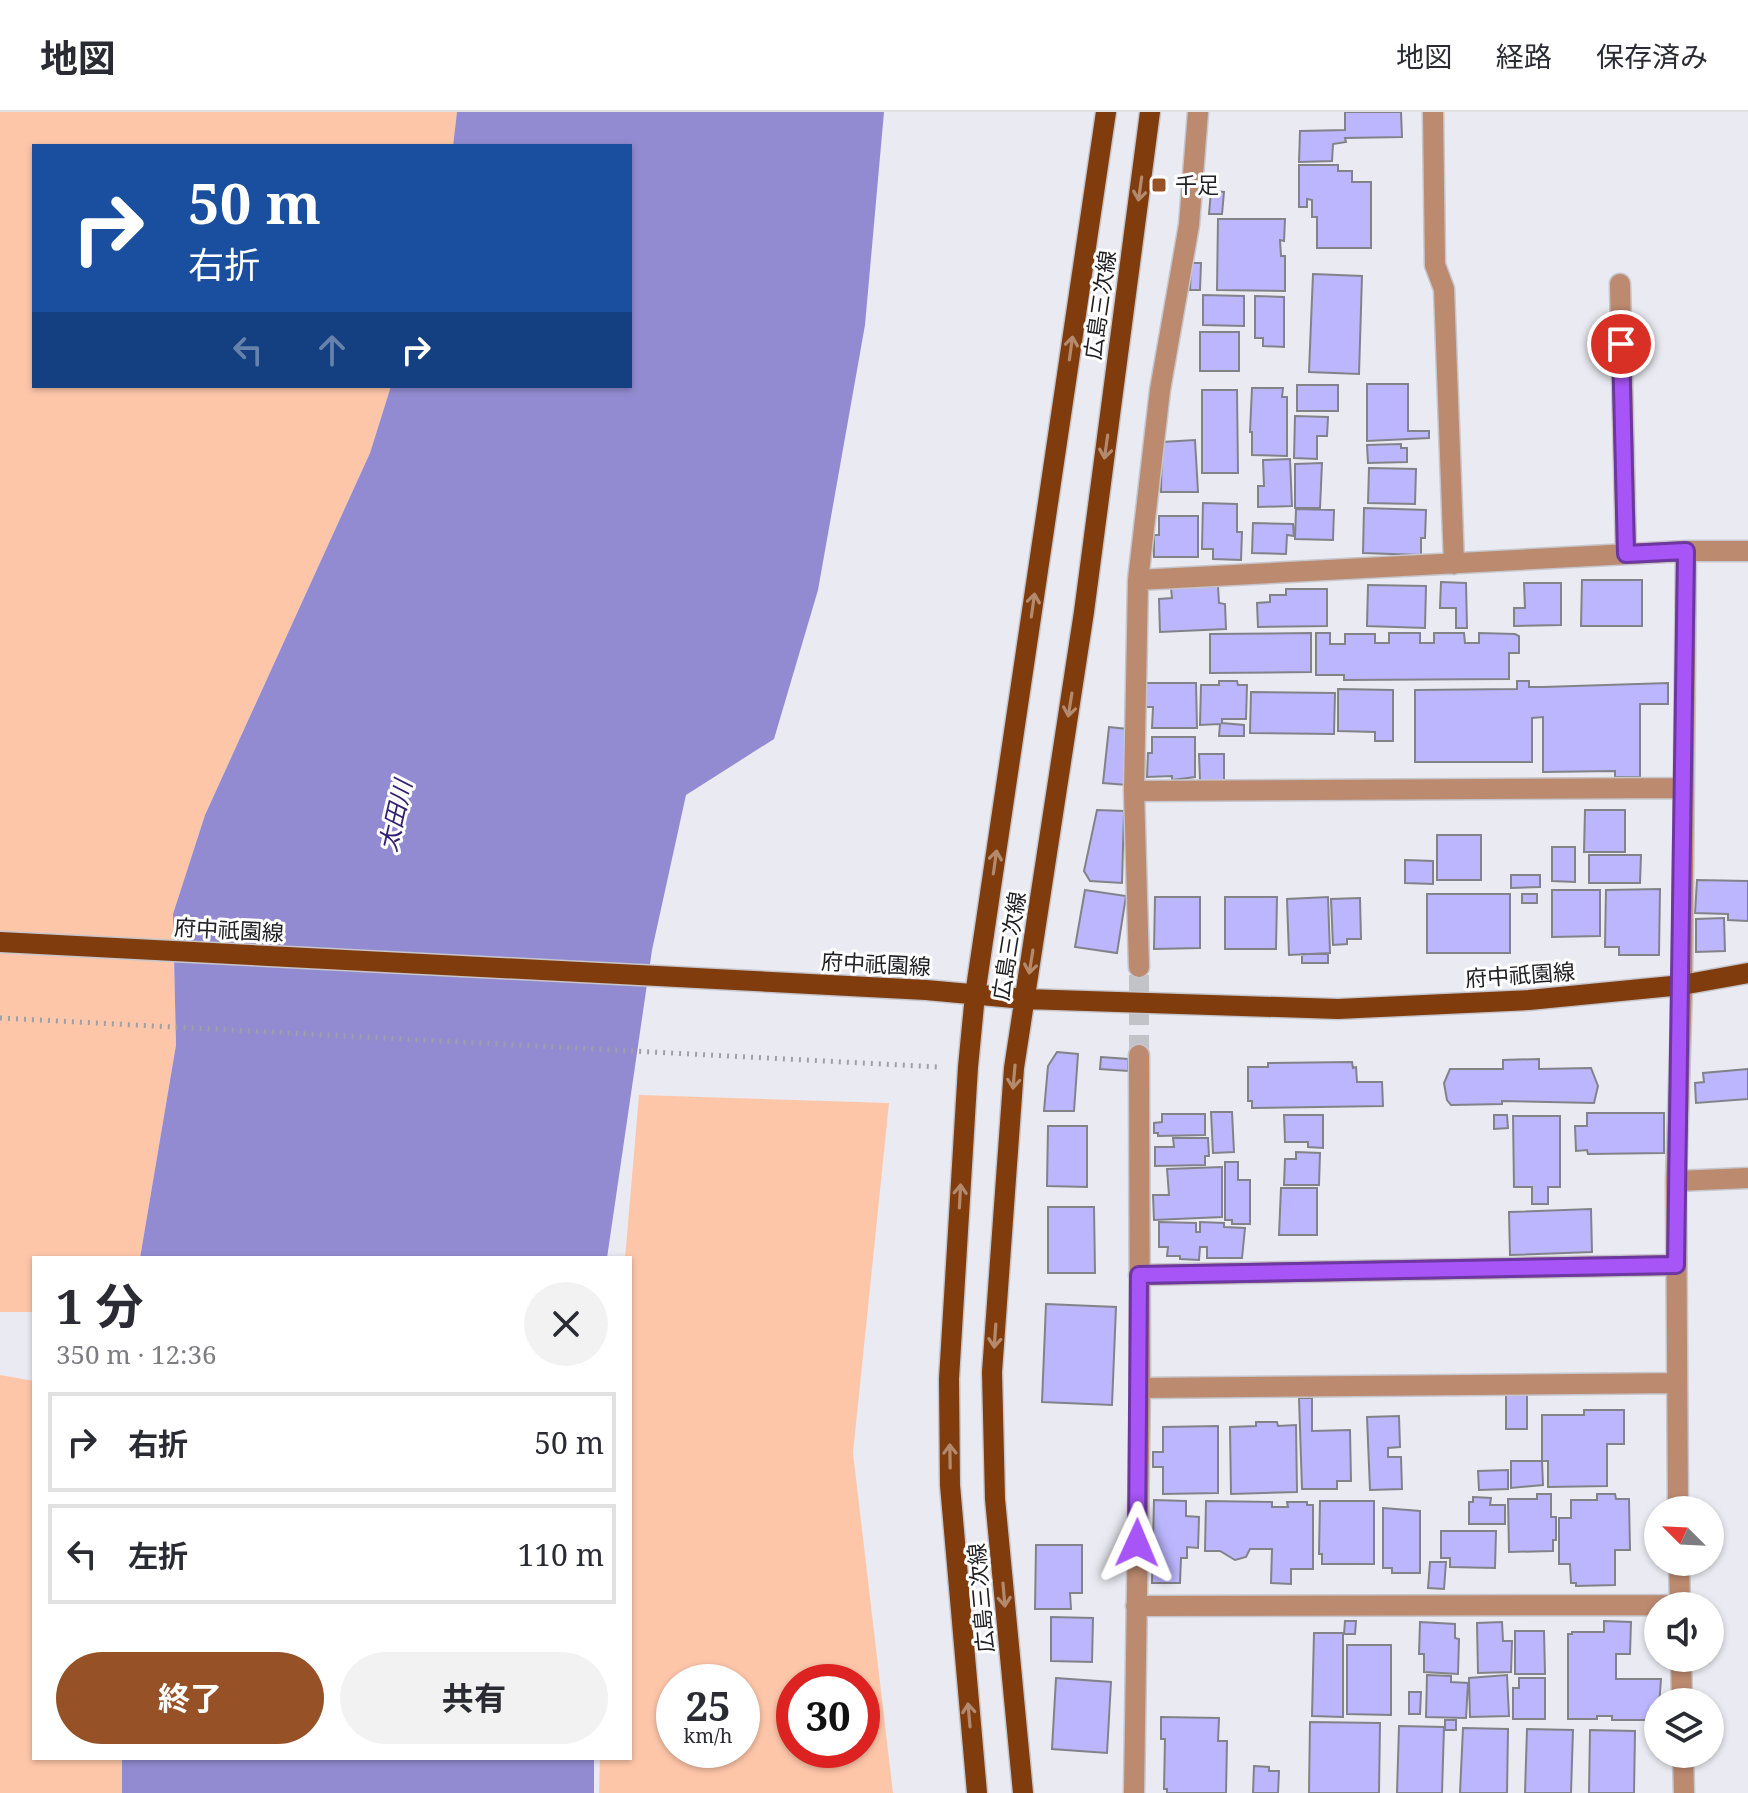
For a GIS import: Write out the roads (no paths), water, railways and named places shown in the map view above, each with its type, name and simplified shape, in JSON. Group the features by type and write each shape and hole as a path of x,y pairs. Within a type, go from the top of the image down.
{"main road":[{"name":"広島三次線","path":"977,1793 950,1485 949,1379 968,1067 975,995 1106,112"},
{"name":"広島三次線","path":"1023,1793 995,1499 992,1372 1014,1068 1084,612 1150,112"},
{"name":"府中祇園線","path":"0,942 926,990 1025,999 1338,1009 1529,1000 1682,985 1748,973"}],"street":[{"path":"1139,967 1134,791 1138,580 1160,390 1189,225 1198,112"},
{"path":"1433,112 1435,265 1444,289 1454,564"},
{"path":"1620,284 1626,554"},
{"path":"1138,580 1686,551 1748,551"},
{"path":"1678,1496 1676,1181 1682,985 1686,551"},
{"path":"1134,791 1682,788"},
{"path":"1134,1793 1140,1388 1139,1055"},
{"path":"1676,1181 1748,1178"},
{"path":"1139,1275 1676,1265"},
{"path":"1140,1388 1676,1383"},
{"path":"1136,1606 1644,1606"},
{"path":"1683,1768 1684,1793"}],"water":[{"name":"太田川","path":"457,112 884,112 865,325 818,590 774,739 686,795 652,950 607,1256 140,1256 176,1045 173,914 205,815 370,453 390,388 632,388 632,144 453,144"},
{"path":"122,1760 594,1760 594,1793 122,1793"}],"tunnel":[{"path":"1139,967 1139,1055"}],"place":[{"name":"千足","path":"1159,185"}]}
